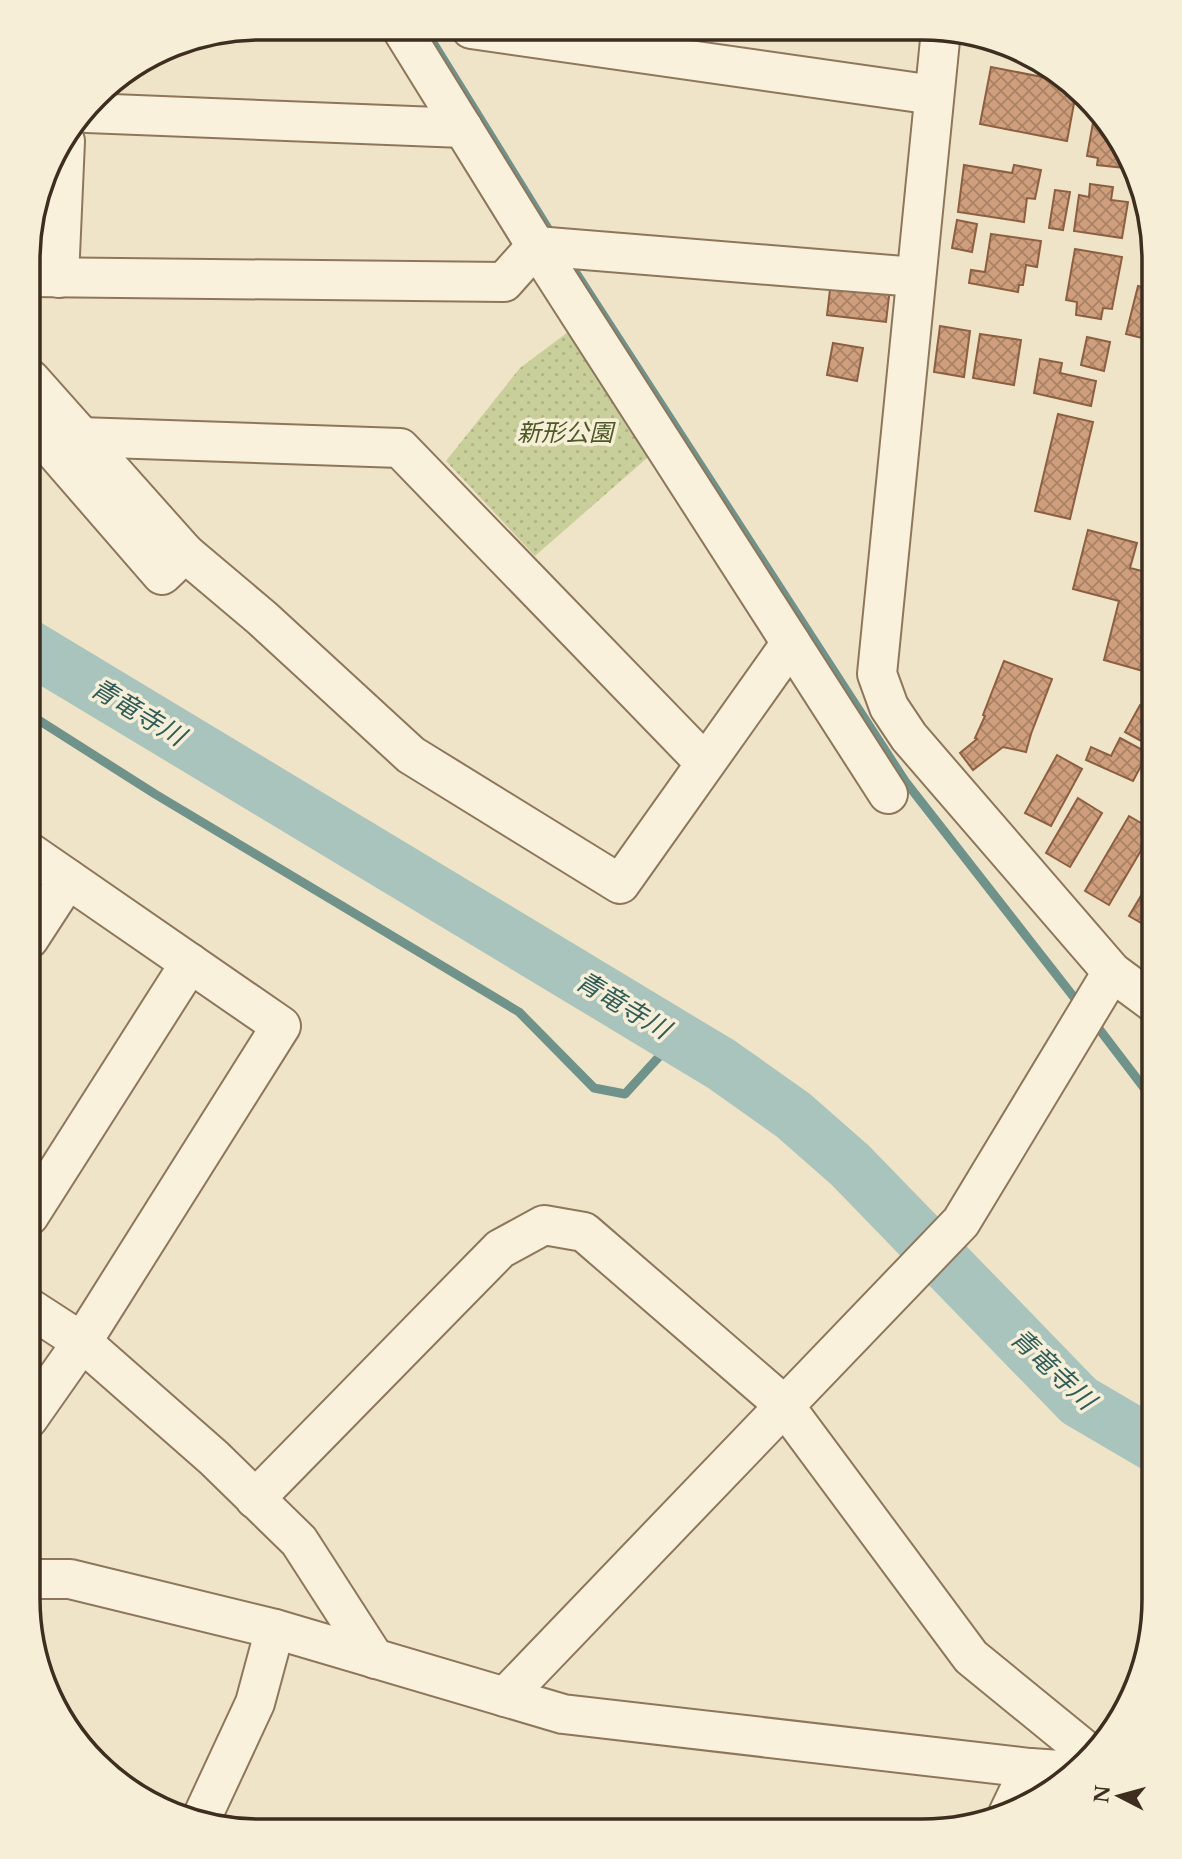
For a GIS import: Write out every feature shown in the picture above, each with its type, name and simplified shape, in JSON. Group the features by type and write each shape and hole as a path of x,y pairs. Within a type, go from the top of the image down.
{"street":[{"path":"408,40 536,246 888,794"},
{"path":"610,40 934,95"},
{"path":"940,41 877,674 889,707 909,737 1112,972 1141,994"},
{"path":"97,113 463,128"},
{"path":"61,168 44,277 503,282 536,246"},
{"path":"536,246 916,277"},
{"path":"40,391 185,553 262,618 411,755 620,884 791,643"},
{"path":"40,435 162,575 185,553"},
{"path":"80,438 400,448 705,763"},
{"path":"821,688 877,674"},
{"path":"40,860 281,1026 82,1342 40,1402"},
{"path":"40,922 68,879"},
{"path":"40,1199 190,963"},
{"path":"505,1697 961,1222 1112,972"},
{"path":"255,1499 500,1249 544,1225 584,1233 784,1405 971,1657 1083,1748"},
{"path":"40,1315 82,1342 214,1458 299,1541 375,1659"},
{"path":"40,1579 70,1579 275,1629 563,1714 1059,1770"},
{"path":"205,1811 255,1703 275,1629"},
{"path":"1016,1797 1030,1768"}],"green space":[{"name":"新形公園","path":"584,320 663,444 535,556 446,461 520,368"}],"building":[{"path":"991,67 1043,77 1074,102 1067,141 980,124"},
{"path":"1093,123 1121,168 1097,165 1098,158 1087,156"},
{"path":"964,165 1012,173 1014,165 1041,170 1035,199 1027,198 1024,222 958,212"},
{"path":"1090,184 1113,187 1111,200 1128,202 1122,238 1074,231 1079,195 1089,197"},
{"path":"1055,190 1070,192 1063,230 1049,228"},
{"path":"957,220 977,224 972,252 952,248"},
{"path":"991,234 1041,241 1037,267 1026,265 1023,285 1019,285 1018,292 969,283 971,270 985,272"},
{"path":"1075,249 1122,257 1112,309 1103,308 1101,319 1076,315 1077,302 1066,300"},
{"path":"831,281 890,288 886,322 827,315"},
{"path":"1138,286 1142,287 1142,338 1126,334"},
{"path":"940,326 970,331 964,377 934,372"},
{"path":"980,334 1021,340 1014,385 973,378"},
{"path":"1087,337 1110,342 1104,371 1081,365"},
{"path":"833,343 863,348 857,381 827,375"},
{"path":"1040,359 1062,363 1060,373 1096,381 1091,406 1034,393"},
{"path":"1058,414 1093,422 1070,519 1035,511"},
{"path":"1088,530 1137,543 1130,568 1142,571 1142,671 1104,660 1119,601 1073,589"},
{"path":"1004,661 1052,679 1026,752 1003,747 973,770 960,753 977,739 975,738"},
{"path":"1140,705 1142,706 1142,741 1125,732"},
{"path":"1120,738 1142,750 1142,765 1133,781 1086,760 1091,747 1111,756"},
{"path":"1057,755 1082,769 1051,826 1025,813"},
{"path":"1078,798 1102,813 1070,867 1046,853"},
{"path":"1129,816 1142,823 1142,849 1109,905 1085,891"},
{"path":"1142,895 1142,923 1129,916"}],"waterway":[{"path":"431,40 554,238"},
{"path":"567,259 905,781 1080,1005"},
{"name":"青竜寺川","path":"40,654 721,1064 793,1115 850,1165 1079,1401 1141,1437"},
{"path":"40,721 155,794 519,1012 594,1088 625,1094 677,1037"},
{"path":"1093,1021 1141,1084"}]}
